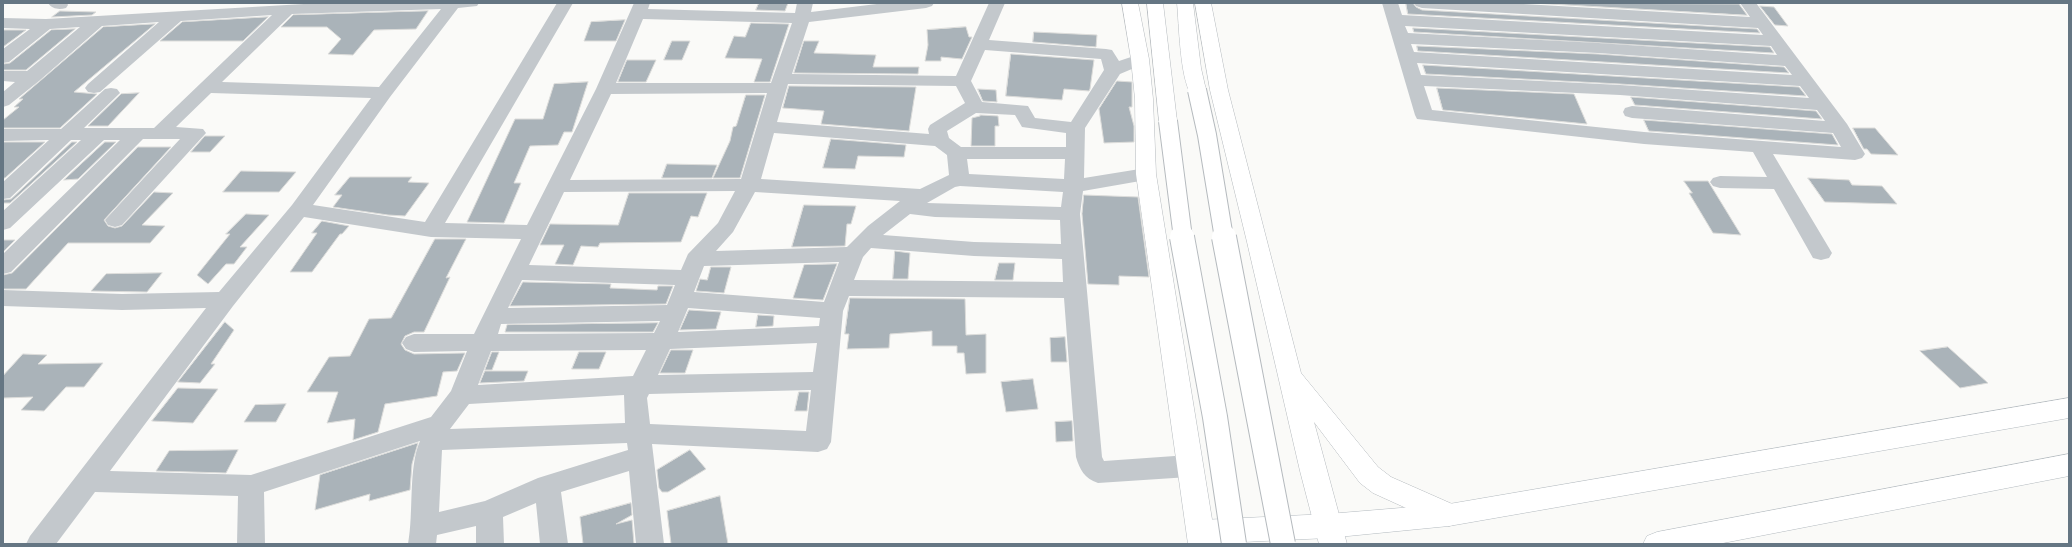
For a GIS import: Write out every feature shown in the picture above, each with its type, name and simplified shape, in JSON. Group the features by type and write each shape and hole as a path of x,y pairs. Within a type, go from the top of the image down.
{"main road":[{"path":"1130,3 1140,59 1144,108 1146,174 1189,466 1202,538 1331,535 2069,408"},
{"path":"1155,3 1180,223 1215,417 1234,544"},
{"path":"1185,3 1192,68 1207,135 1230,270 1283,544"},
{"path":"1203,3 1220,90 1331,535"},
{"path":"1144,108 1165,88"},
{"path":"1290,374 1369,475 1382,485 1449,515"},
{"path":"1657,544 2069,465"}],"street":[{"path":"3,24 96,22 288,9 460,3"},
{"path":"40,544 225,300 299,210 384,93 460,3"},
{"path":"431,230 565,3"},
{"path":"639,445 489,511 424,536 428,452 437,432 462,395 493,316 605,89 640,8 803,10 926,3"},
{"path":"962,81 997,3"},
{"path":"1422,3 1577,7 1762,23"},
{"path":"1748,3 1762,23 1776,41 1790,61 1806,81 1840,128 1855,154 1644,138 1424,115 1393,11 1589,31 1776,41"},
{"path":"1577,7 1644,138"},
{"path":"159,134 288,9"},
{"path":"650,544 635,398 678,306 693,269 726,227 749,185 779,83 803,10"},
{"path":"3,193 65,135 103,90 175,17"},
{"path":"3,101 96,22"},
{"path":"3,58 46,24"},
{"path":"1401,38 1598,48 1790,61"},
{"path":"978,44 1106,54 1109,57 1113,70"},
{"path":"1406,57 1806,81"},
{"path":"1140,59 1113,70 1076,128 1074,186 1070,214 1089,457 1092,466 1098,472 1189,466"},
{"path":"3,76 33,77"},
{"path":"1413,80 1620,90 1823,105"},
{"path":"605,89 779,83 962,81"},
{"path":"962,81 976,107 1021,110 1029,123 1076,128"},
{"path":"208,87 384,93"},
{"path":"960,180 948,147 937,131 938,126 975,105"},
{"path":"1632,112 1840,128"},
{"path":"766,127 948,147 1075,153"},
{"path":"3,223 100,133"},
{"path":"3,135 196,133 115,220"},
{"path":"3,267 137,134"},
{"path":"1759,146 1822,253"},
{"path":"88,481 251,486 437,432 639,445 818,442 832,311 840,288 859,247 914,201 950,181 960,180 1074,186 1146,174"},
{"path":"1720,182 1780,183"},
{"path":"558,186 749,185 914,201 935,210 1070,214"},
{"path":"299,210 431,230 534,232"},
{"path":"515,272 693,269 859,247 1073,252"},
{"path":"840,288 1075,290"},
{"path":"3,298 122,302 225,300"},
{"path":"493,316 678,306 832,311"},
{"path":"414,343 481,344 661,341 830,334"},
{"path":"462,395 642,385 825,381"},
{"path":"251,486 251,544"},
{"path":"547,486 554,544"},
{"path":"489,511 490,544"}],"building":[{"path":"759,3 788,3 785,11 756,10"},
{"path":"1406,3 1413,3 1416,7 1422,10 1757,29 1760,33 1408,14"},
{"path":"1532,3 1739,4 1747,15"},
{"path":"1760,6 1774,7 1788,26 1775,25"},
{"path":"60,11 96,12 92,15 52,17"},
{"path":"428,11 416,29 374,30 353,55 328,54 341,39 327,27 281,27 293,15"},
{"path":"268,17 243,41 160,41 182,22"},
{"path":"625,20 616,41 584,41 591,22"},
{"path":"751,23 789,24 770,82 754,82 762,59 725,58 734,36 745,37"},
{"path":"155,24 74,92 97,94 60,128 3,128 3,120 19,107 14,107 23,99 19,99 103,27"},
{"path":"966,27 969,37 972,37 962,59 941,57 941,61 925,61 928,45 927,30"},
{"path":"1413,28 1770,47 1774,53 1414,32"},
{"path":"75,29 26,70 3,70 3,64 10,63 51,30"},
{"path":"3,30 26,30 3,47"},
{"path":"1034,32 1097,35 1096,47 1033,42"},
{"path":"672,41 690,41 682,60 664,60"},
{"path":"804,41 819,41 814,53 876,55 873,67 919,67 918,74 794,73"},
{"path":"1417,46 1598,54 1784,67 1789,73 1418,51"},
{"path":"1011,54 1094,60 1090,89 1089,91 1064,89 1062,100 1006,96"},
{"path":"627,60 656,60 646,82 618,82"},
{"path":"1423,65 1799,87 1806,96 1620,84 1426,74"},
{"path":"1117,81 1132,82 1132,107 1129,107 1134,126 1134,142 1104,143 1099,109"},
{"path":"588,82 572,132 564,132 558,145 530,146 514,183 521,183 504,223 467,222 515,119 543,119 554,84"},
{"path":"789,86 916,87 909,131 821,124 824,111 783,108"},
{"path":"1437,88 1574,94 1587,124 1443,110"},
{"path":"978,89 996,90 997,102 983,101"},
{"path":"139,93 108,126 88,126 121,94"},
{"path":"746,95 765,95 740,178 713,178 730,141 733,127 736,126"},
{"path":"1631,97 1816,111 1822,119 1635,105"},
{"path":"980,115 998,116 999,126 995,126 995,146 971,146 972,118"},
{"path":"1644,120 1832,134 1838,145 1649,131"},
{"path":"1853,128 1875,128 1898,155 1871,154 1867,149 1864,149"},
{"path":"205,136 225,136 210,152 191,152"},
{"path":"831,139 906,145 904,157 858,156 855,169 823,168"},
{"path":"3,142 45,142 5,178 3,178"},
{"path":"72,142 77,142 10,203 3,203 3,200 11,199"},
{"path":"105,142 116,142 78,179 64,180"},
{"path":"138,147 171,147 104,220 108,226 115,228 122,226 154,192 173,193 142,225 165,226 150,243 68,243 26,289 3,289 3,275 12,273"},
{"path":"667,164 717,165 712,178 662,178"},
{"path":"241,171 296,172 279,192 223,192"},
{"path":"350,177 412,177 408,182 429,183 405,216 388,215 333,207 342,195 335,195"},
{"path":"1808,178 1849,180 1852,185 1882,186 1897,204 1825,202"},
{"path":"1684,181 1708,181 1741,235 1713,233 1689,193 1692,193"},
{"path":"629,193 707,193 698,217 691,216 681,242 600,243 598,247 581,246 573,265 555,264 564,245 540,245 550,224 618,225"},
{"path":"1084,195 1138,197 1149,277 1119,276 1119,285 1088,284 1082,214"},
{"path":"804,205 856,206 851,224 847,224 845,246 792,247"},
{"path":"246,214 269,215 240,247 247,247 234,264 226,264 208,284 197,275 230,234 226,234"},
{"path":"322,221 349,226 342,234 340,234 312,272 290,272 317,233 312,233"},
{"path":"435,239 466,239 446,278 450,277 424,332 414,332 405,336 401,344 405,350 414,354 465,353 457,371 443,372 437,396 385,404 378,432 353,440 355,419 327,423 338,392 307,392 329,357 350,356 369,319 391,318"},
{"path":"3,240 15,240 3,252"},
{"path":"895,251 910,253 908,279 893,279"},
{"path":"999,263 1015,263 1013,280 995,280"},
{"path":"837,264 823,300 793,298 804,265"},
{"path":"711,267 731,267 724,293 696,291 700,279 707,280"},
{"path":"162,273 147,292 91,291 106,274"},
{"path":"523,282 611,284 610,288 657,290 658,286 673,286 666,304 510,306"},
{"path":"850,298 965,299 966,335 986,334 986,373 966,374 964,353 957,353 957,346 932,346 932,331 890,334 889,348 847,349 849,334 845,334"},
{"path":"689,310 721,312 716,329 680,330"},
{"path":"758,315 774,316 773,326 756,327"},
{"path":"225,322 234,330 211,364 215,364 200,383 178,382"},
{"path":"658,323 653,332 505,332 507,325"},
{"path":"1065,337 1067,362 1051,362 1050,338"},
{"path":"1948,347 1988,383 1960,388 1920,351"},
{"path":"671,350 693,350 685,373 660,373"},
{"path":"492,352 499,352 492,370 485,370"},
{"path":"579,352 606,352 599,369 572,369"},
{"path":"23,354 47,355 38,364 103,363 84,387 66,387 44,411 21,410 33,397 3,398 3,376"},
{"path":"485,371 528,371 524,381 480,383"},
{"path":"1033,379 1038,409 1006,412 1001,382"},
{"path":"178,388 218,389 193,423 152,421"},
{"path":"799,392 809,392 807,411 795,411"},
{"path":"286,404 276,422 244,422 255,405"},
{"path":"1072,421 1073,441 1056,442 1055,422"},
{"path":"418,443 412,464 410,490 369,501 370,494 315,510 320,475"},
{"path":"238,450 226,473 156,471 169,451"},
{"path":"690,450 706,469 668,492 662,492 659,488 657,470"},
{"path":"720,496 728,544 671,544 667,511"},
{"path":"631,503 632,515 616,524 632,520 634,544 583,544 580,517"}]}
